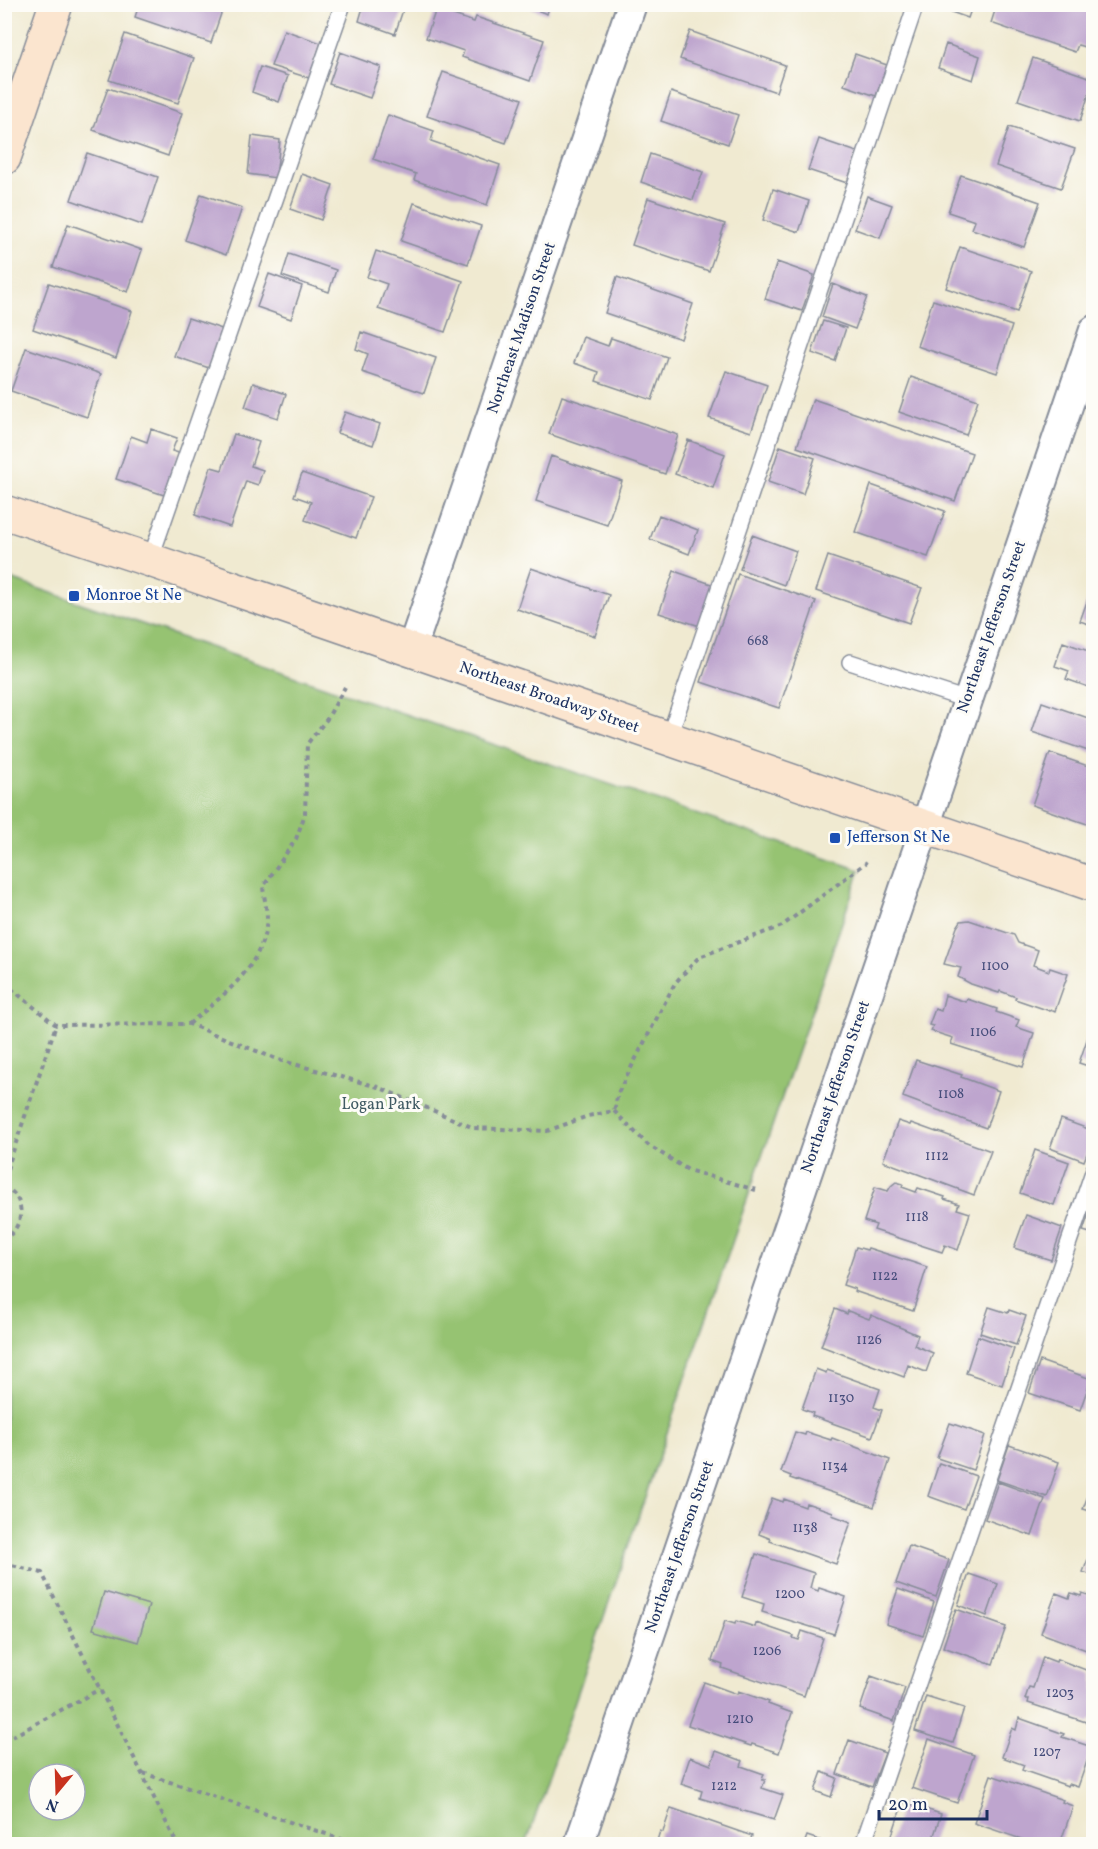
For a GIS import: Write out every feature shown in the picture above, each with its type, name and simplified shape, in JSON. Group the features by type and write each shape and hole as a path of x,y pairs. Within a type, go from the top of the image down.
{"main road":[{"path":"4,158 57,4"},
{"name":"Northeast Broadway Street","path":"4,512 150,560 1094,885"}],"street":[{"name":"Northeast Madison Street","path":"411,651 632,4"},
{"name":"Northeast Jefferson Street","path":"579,1845 1094,330"}],"lane":[{"path":"150,560 343,4"},
{"path":"668,740 916,4"},
{"path":"850,662 967,700"},
{"path":"863,1845 1094,1169"}],"path":[{"path":"189,1024 239,981 259,952 267,919 263,887 296,839 305,814 307,744 327,719 345,687"},
{"path":"615,1111 618,1094 675,983 699,957 782,926 867,862"},
{"path":"4,983 56,1024 189,1024 279,1060 378,1087 474,1128 547,1131 588,1116 615,1111"},
{"path":"4,1178 56,1024"},
{"path":"615,1111 648,1145 688,1170 756,1190"},
{"path":"4,1186 11,1189 17,1198 21,1207 21,1218 18,1227 4,1240"},
{"path":"4,1563 42,1574 177,1845"},
{"path":"5,1739 100,1689"},
{"path":"142,1772 356,1845"}],"green space":[{"name":"Logan Park","path":"5,577 860,870 526,1844 5,1844"}],"building":[{"path":"364,4 405,4 395,34 359,21"},
{"path":"521,4 550,4 547,14"},
{"path":"929,4 973,4 968,18"},
{"path":"997,4 1048,4 1057,7 1058,4 1068,4 1094,13 1094,50 1078,45 1075,52 991,23"},
{"path":"139,5 224,5 211,43 135,17"},
{"path":"436,9 474,22 476,17 544,40 530,81 462,57 464,51 426,38"},
{"path":"284,30 321,43 309,78 271,66"},
{"path":"690,31 785,65 776,92 680,59"},
{"path":"125,34 194,58 178,103 109,80"},
{"path":"946,44 980,56 973,80 938,68"},
{"path":"340,52 381,67 370,98 329,84"},
{"path":"855,54 887,65 876,96 844,85"},
{"path":"1033,58 1094,79 1080,121 1018,100"},
{"path":"260,67 288,76 279,102 252,92"},
{"path":"443,72 522,99 506,143 427,116"},
{"path":"108,88 182,113 168,156 93,130"},
{"path":"671,92 738,115 728,144 661,121"},
{"path":"388,115 434,131 431,141 500,165 487,205 414,180 416,174 373,159"},
{"path":"1009,127 1075,149 1061,188 996,166"},
{"path":"252,136 280,140 276,178 248,174"},
{"path":"819,139 857,152 847,183 808,170"},
{"path":"87,153 158,177 142,225 71,200"},
{"path":"650,154 703,172 693,200 641,182"},
{"path":"302,174 333,185 321,220 290,209"},
{"path":"961,175 1040,202 1024,247 972,229 975,221 948,212"},
{"path":"773,189 809,201 799,232 763,220"},
{"path":"201,194 242,208 226,255 185,240"},
{"path":"867,196 892,205 880,238 855,229"},
{"path":"648,198 725,224 709,271 632,245"},
{"path":"414,203 481,226 468,264 401,241"},
{"path":"68,224 142,250 128,292 53,267"},
{"path":"960,247 1031,271 1017,312 946,288"},
{"path":"376,251 463,281 445,332 378,309 387,284 367,277"},
{"path":"289,254 336,270 329,292 282,276"},
{"path":"777,262 814,275 802,311 765,299"},
{"path":"269,274 302,286 291,319 257,307"},
{"path":"617,277 693,304 681,339 605,313"},
{"path":"49,283 132,311 116,358 33,329"},
{"path":"833,284 867,297 855,329 822,317"},
{"path":"933,300 1012,326 997,373 917,346"},
{"path":"188,318 222,329 209,368 174,356"},
{"path":"823,321 846,328 835,361 812,353"},
{"path":"361,332 436,358 424,393 362,372 368,354 356,349"},
{"path":"583,337 608,346 611,338 667,357 652,400 596,381 599,372 574,363"},
{"path":"26,348 101,374 87,417 11,391"},
{"path":"726,371 767,385 751,432 709,418"},
{"path":"911,377 978,400 966,435 899,412"},
{"path":"253,383 286,394 278,418 245,407"},
{"path":"562,396 678,435 665,474 549,434"},
{"path":"813,399 972,453 955,501 797,447"},
{"path":"345,412 380,424 373,445 337,433"},
{"path":"151,429 177,438 172,451 179,453 164,495 116,479 131,436 147,442"},
{"path":"234,434 259,442 251,466 263,470 258,485 246,481 230,527 195,515 211,467 222,470"},
{"path":"688,440 725,454 713,488 675,474"},
{"path":"780,446 815,458 803,494 768,482"},
{"path":"551,456 622,481 607,525 536,501"},
{"path":"302,473 371,497 356,538 305,520 311,502 294,496"},
{"path":"871,485 945,511 928,557 855,532"},
{"path":"659,515 698,530 689,554 650,539"},
{"path":"752,535 796,551 784,585 740,569"},
{"path":"828,556 922,588 909,623 816,591"},
{"path":"531,568 609,595 595,636 517,609"},
{"path":"674,571 714,585 700,626 659,613"},
{"path":"738,574 816,601 779,708 701,682"},
{"path":"1094,582 1094,626 1080,621"},
{"path":"1063,642 1094,653 1094,689 1066,679 1069,671 1055,666"},
{"path":"1042,702 1094,720 1094,753 1032,732"},
{"path":"1050,753 1094,768 1094,814 1090,825 1032,805"},
{"path":"969,920 1014,935 1018,943 1038,950 1033,965 1049,971 1050,968 1068,974 1055,1011 1015,999 1016,997 1000,991 999,993 971,984 958,977 961,968 944,964 957,927 961,921"},
{"path":"945,995 966,1002 967,999 997,1009 996,1012 1019,1020 1016,1027 1034,1033 1023,1067 951,1044 953,1038 931,1031 933,1026 929,1025 935,1009 941,1011"},
{"path":"1091,1028 1094,1028 1094,1068 1079,1063"},
{"path":"916,1060 962,1075 961,1077 999,1091 986,1128 903,1097"},
{"path":"1061,1119 1094,1131 1084,1161 1050,1148"},
{"path":"898,1121 936,1131 991,1151 974,1195 883,1161"},
{"path":"1035,1150 1069,1162 1054,1205 1020,1193"},
{"path":"896,1182 916,1192 918,1188 945,1197 944,1199 959,1204 957,1209 970,1213 958,1250 945,1245 942,1252 874,1230 876,1225 864,1221 875,1187 888,1191"},
{"path":"1094,1199 1094,1234 1083,1231"},
{"path":"1026,1215 1062,1228 1051,1260 1014,1248"},
{"path":"856,1247 867,1250 868,1248 927,1267 913,1311 843,1285"},
{"path":"989,1307 1008,1313 1009,1310 1026,1316 1016,1345 980,1333"},
{"path":"835,1309 869,1319 871,1315 918,1335 914,1345 933,1353 926,1372 908,1365 904,1377 821,1346"},
{"path":"978,1336 1014,1349 1002,1385 966,1373"},
{"path":"1040,1361 1091,1379 1080,1410 1029,1393"},
{"path":"816,1369 826,1373 827,1370 880,1389 874,1407 882,1410 872,1437 812,1416 813,1413 802,1409"},
{"path":"950,1423 985,1435 973,1470 937,1458"},
{"path":"795,1432 805,1435 806,1432 831,1440 832,1438 890,1460 874,1507 790,1478 791,1476 781,1472"},
{"path":"1009,1445 1059,1462 1047,1497 997,1480"},
{"path":"939,1463 976,1476 964,1509 928,1496"},
{"path":"1094,1479 1094,1512 1083,1509"},
{"path":"998,1482 1045,1499 1032,1536 985,1519"},
{"path":"772,1498 783,1502 784,1499 805,1507 806,1503 833,1512 832,1515 851,1522 836,1564 770,1541 771,1539 759,1534"},
{"path":"1094,1544 1094,1576 1083,1572"},
{"path":"909,1546 949,1560 936,1597 896,1583"},
{"path":"756,1554 814,1573 810,1588 818,1591 819,1588 846,1597 834,1634 762,1612 764,1604 742,1597"},
{"path":"969,1574 998,1584 987,1616 958,1605"},
{"path":"898,1589 934,1602 923,1636 886,1624"},
{"path":"104,1592 149,1605 138,1642 93,1629"},
{"path":"1056,1593 1069,1598 1071,1593 1081,1596 1082,1593 1094,1597 1094,1653 1041,1633"},
{"path":"956,1609 1006,1627 993,1664 943,1647"},
{"path":"725,1621 735,1624 736,1621 755,1627 756,1623 794,1636 793,1638 799,1640 802,1631 823,1638 804,1696 722,1668 723,1665 712,1661"},
{"path":"1043,1657 1056,1662 1057,1659 1094,1673 1094,1720 1091,1719 1089,1723 1028,1703 1029,1699 1025,1699 1029,1687 1033,1688"},
{"path":"871,1676 905,1688 894,1721 860,1709"},
{"path":"704,1682 737,1694 738,1691 792,1713 779,1753 688,1725"},
{"path":"926,1696 964,1708 953,1743 915,1731"},
{"path":"1019,1718 1092,1747 1078,1787 1069,1784 1068,1786 1022,1770 1024,1765 1002,1757 1012,1728 1016,1730"},
{"path":"929,1739 974,1755 957,1803 912,1788"},
{"path":"849,1740 885,1753 872,1787 837,1774"},
{"path":"716,1751 743,1761 741,1766 764,1774 762,1780 765,1780 762,1788 783,1795 774,1820 700,1798 702,1791 681,1784 690,1757 711,1765"},
{"path":"822,1772 837,1778 831,1797 815,1791"},
{"path":"991,1775 1063,1800 1062,1802 1073,1806 1060,1844 1036,1844 974,1823"},
{"path":"903,1802 941,1814 931,1844 889,1844"},
{"path":"671,1808 752,1836 749,1844 656,1844 660,1831 663,1832"},
{"path":"807,1836 831,1844 804,1844"}],"place":[{"name":"Monroe St Ne","path":"74,596"},
{"name":"Jefferson St Ne","path":"835,838"}]}
